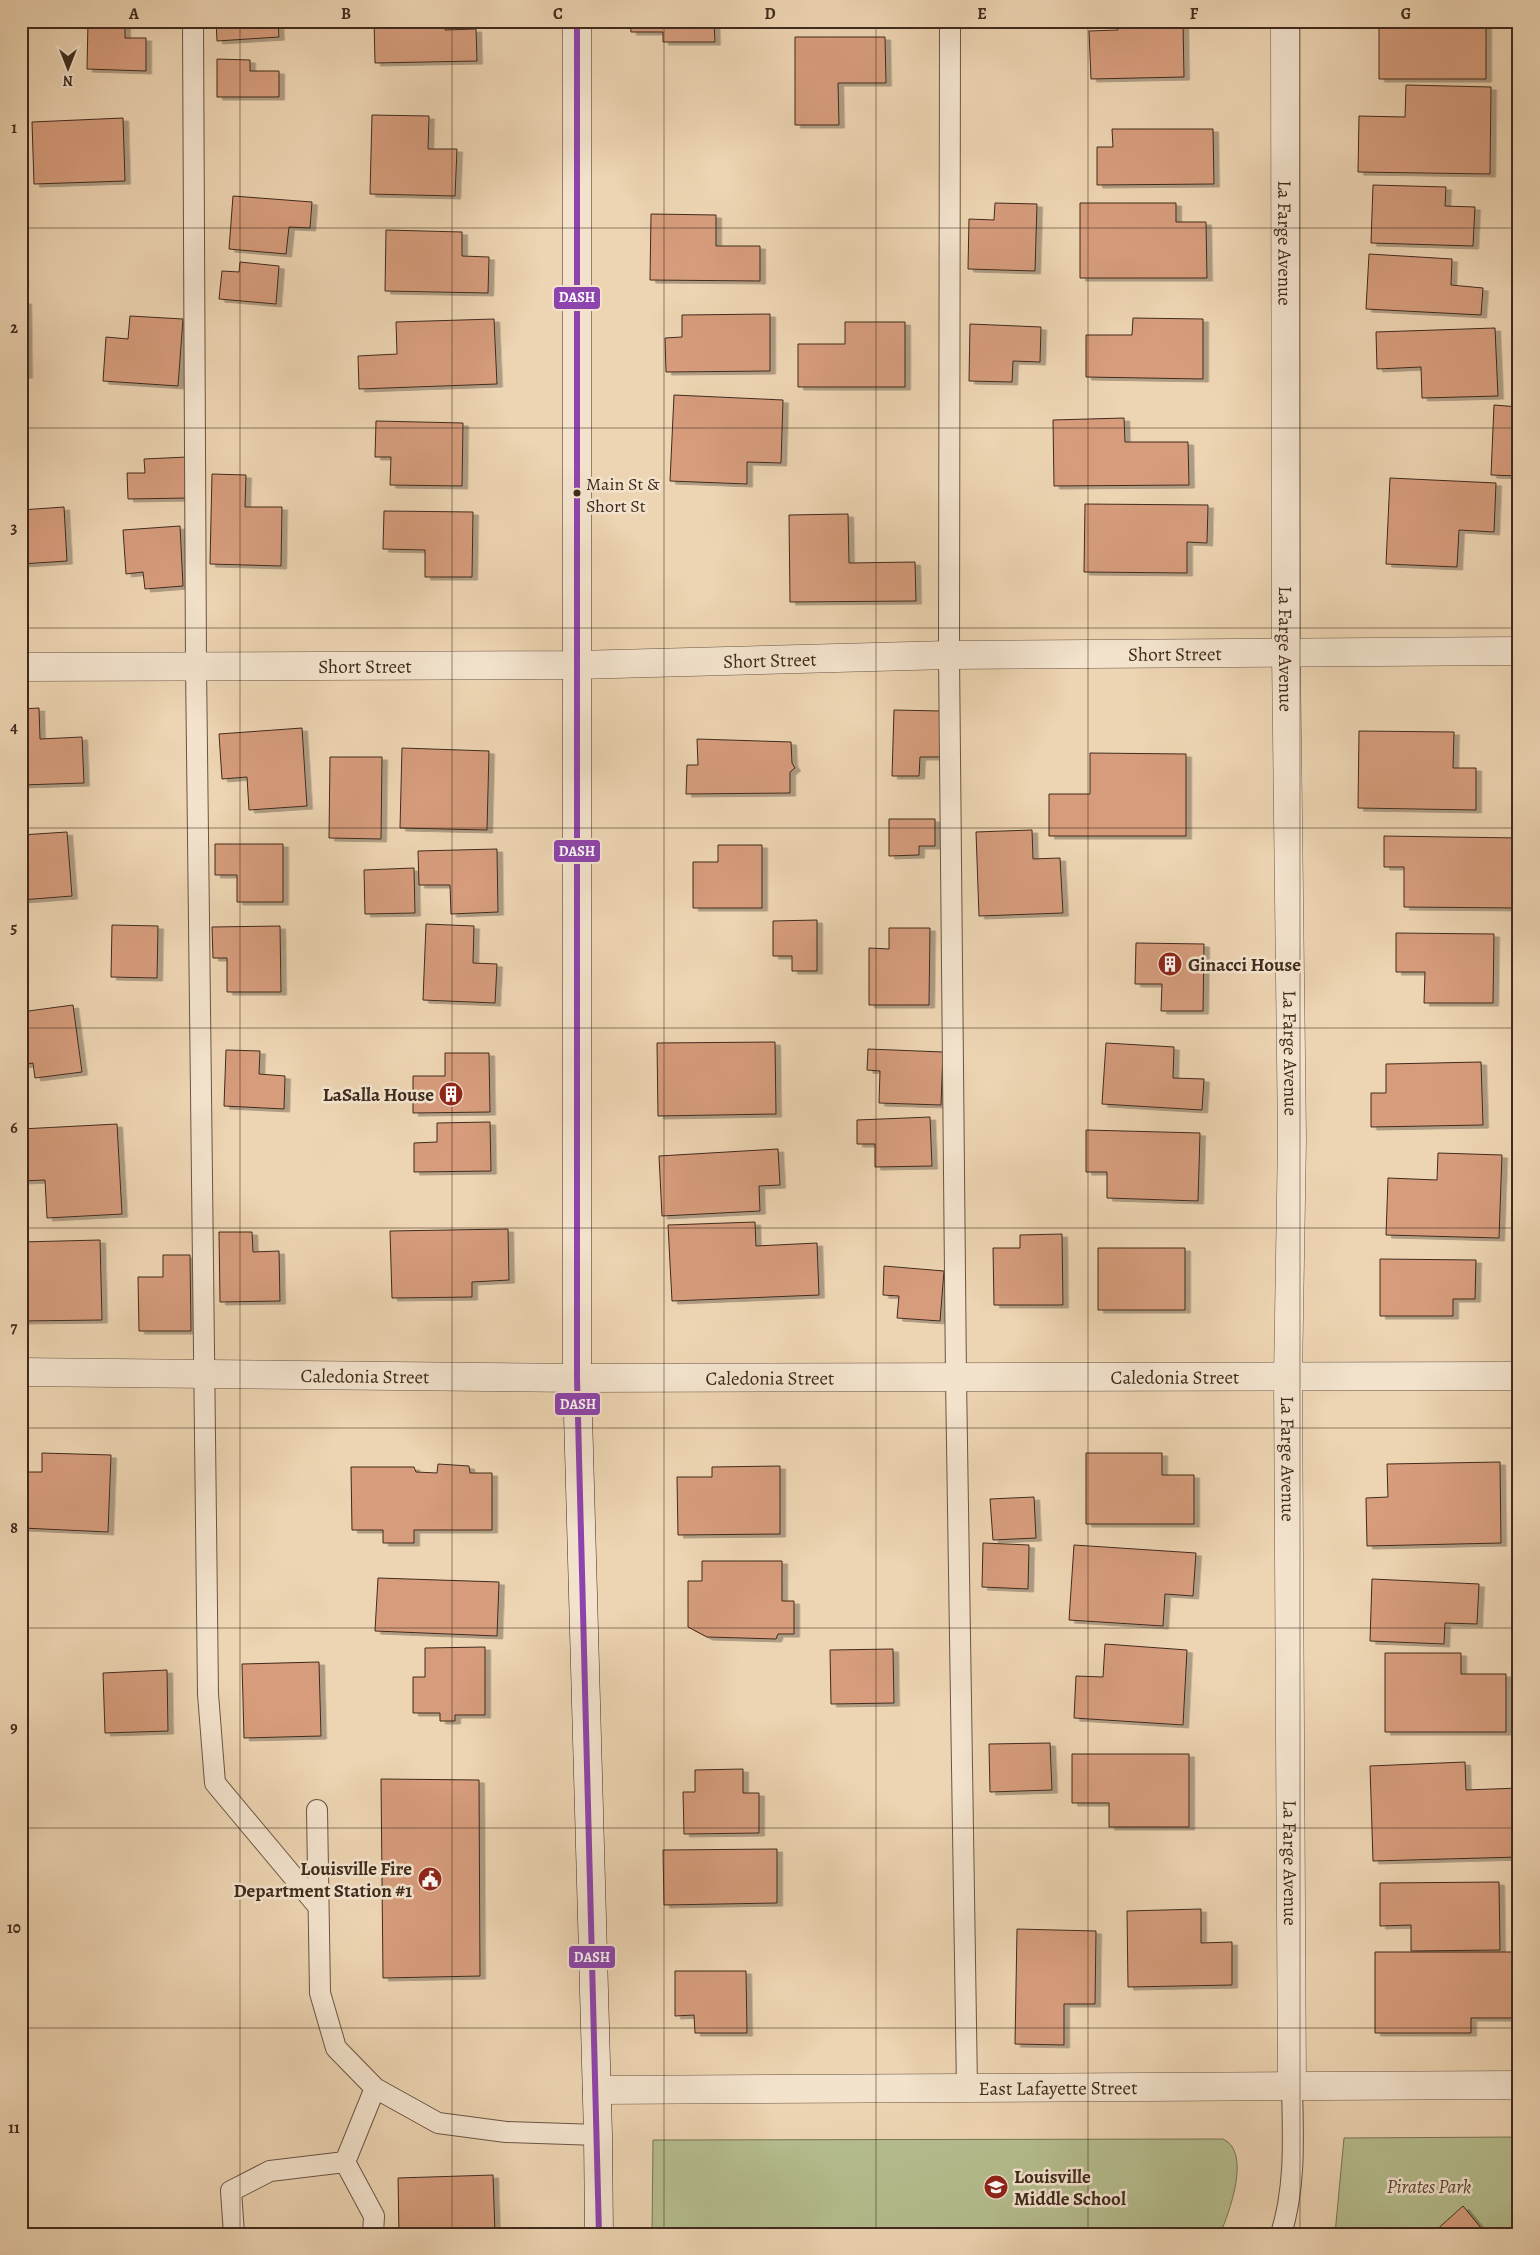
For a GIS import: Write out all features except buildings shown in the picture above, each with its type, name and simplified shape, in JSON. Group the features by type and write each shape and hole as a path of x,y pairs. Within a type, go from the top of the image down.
{"street":[{"path":"577,21 577,1378 597,2090 599,2234"},
{"name":"La Farge Avenue","path":"1285,21 1286,653 1292,1139 1288,1377 1292,2087"},
{"name":"Short Street","path":"21,666 577,665 949,655 1519,651"},
{"name":"Caledonia Street","path":"21,1372 577,1378 1519,1376"},
{"name":"East Lafayette Street","path":"597,2090 1519,2085"}],"lane":[{"path":"193,21 196,665 208,1694 215,1783 317,1905"},
{"path":"950,21 949,655 956,1378 967,2089"},
{"path":"317,1810 317,1905 320,1993 336,2048 375,2088 438,2123 506,2132 598,2135"},
{"path":"1281,2234 1287,2214 1293,2167 1292,2087"},
{"path":"345,2162 375,2088"},
{"path":"234,2234 231,2191 270,2171 345,2162"},
{"path":"345,2162 374,2216 373,2234"}],"green space":[{"name":"Pirates Park","path":"1519,2137 1519,2234 1335,2234 1344,2138"},
{"name":"Louisville Middle School","path":"1223,2139 1232,2146 1236,2156 1237,2169 1233,2198 1220,2234 652,2234 653,2140"}],"transit line":[{"name":"DASH","path":"577,21 577,1378 599,2234"}],"place":[{"name":"Main St & Short St","path":"577,493"},
{"name":"Ginacci House","path":"1170,964"},
{"name":"LaSalla House","path":"451,1094"},
{"name":"Louisville Fire Department Station #1","path":"430,1879"},
{"name":"Louisville Middle School","path":"996,2187"}]}
